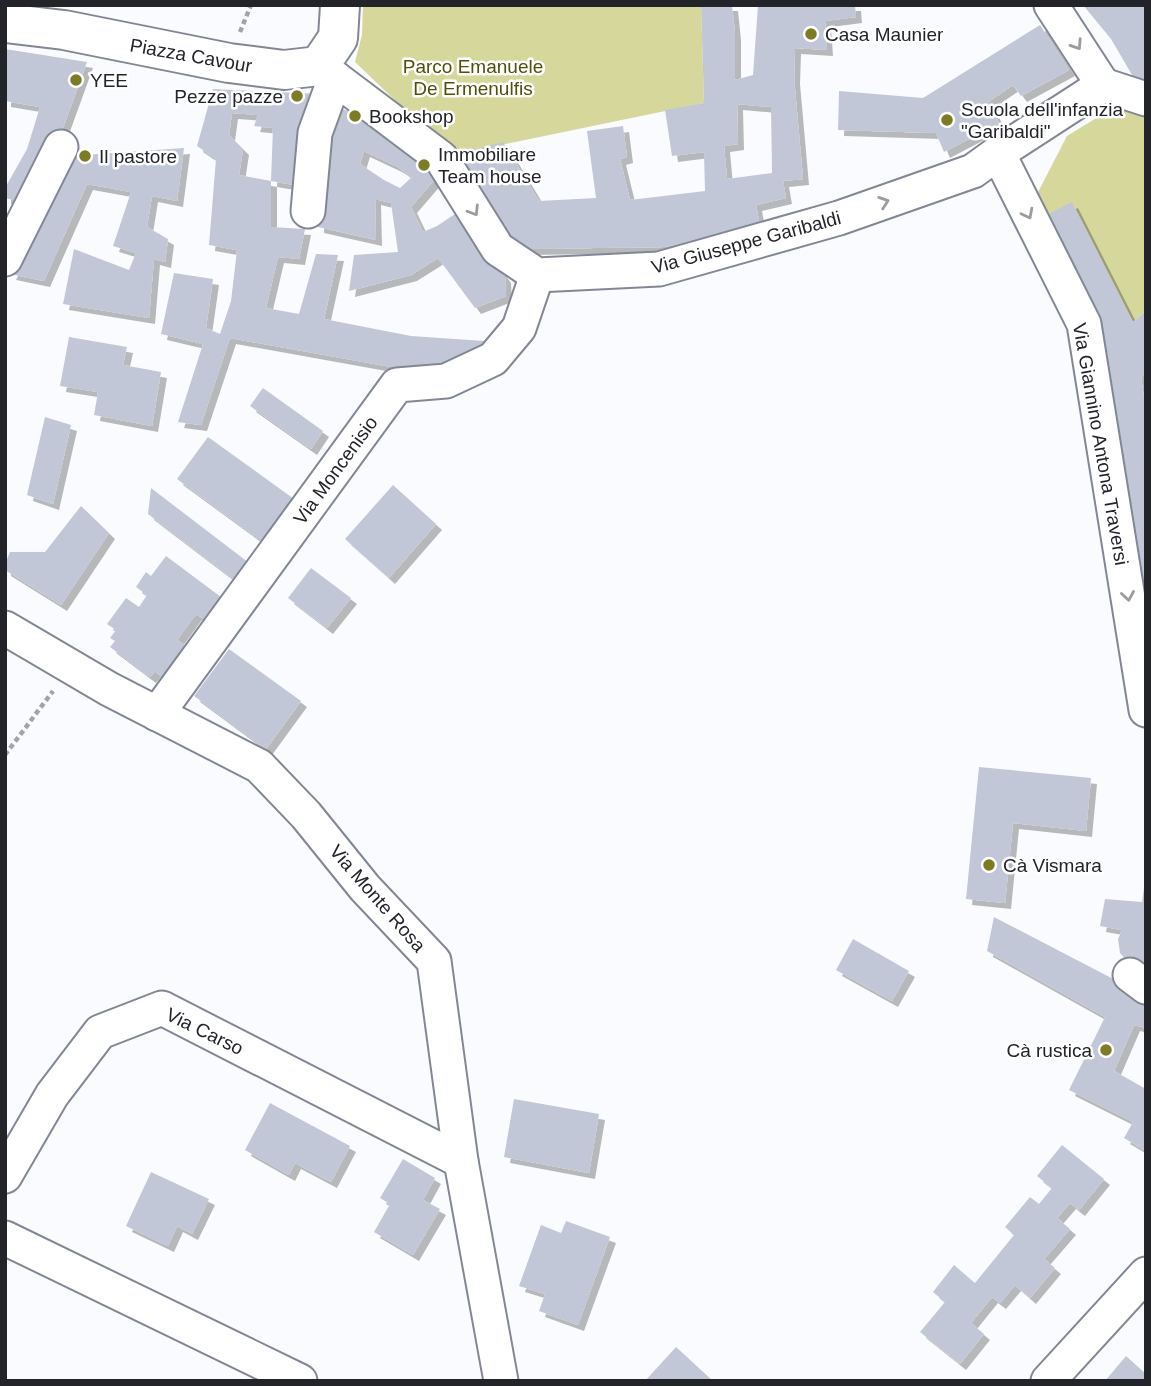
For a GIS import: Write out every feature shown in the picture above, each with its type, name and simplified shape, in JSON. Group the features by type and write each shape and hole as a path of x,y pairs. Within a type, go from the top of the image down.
{"street":[{"path":"309,211 314,133 327,72 338,38 341,5"},
{"path":"1051,5 1103,85 1146,99"},
{"name":"Piazza Cavour","path":"5,23 64,30 229,63 327,72"},
{"path":"327,72 440,158 498,249 537,275"},
{"name":"Via Giuseppe Garibaldi","path":"537,275 659,269 839,218 974,171 1103,85"},
{"path":"5,259 61,147"},
{"name":"Via Giannino Antona Traversi","path":"998,153 1084,324 1146,710"},
{"name":"Via Moncenisio","path":"157,715 397,385 446,381 493,359 519,328 537,275"},
{"name":"Via Monte Rosa","path":"5,628 157,715 258,766 306,815 365,888 434,961 461,1161 501,1381"},
{"name":"Via Carso","path":"5,1176 52,1095 100,1032 162,1007 461,1161"},
{"path":"5,1238 300,1381"},
{"path":"1048,1381 1146,1274"}],"path":[{"path":"5,755 70,666"}],"green space":[{"name":"Parco Emanuele De Ermenulfis","path":"363,5 701,5 704,103 452,155 355,62 362,35"},
{"path":"1116,106 1146,115 1146,311 1133,322 1072,203 1044,216 1035,198 1067,136"}],"building":[{"path":"701,5 732,5 735,80 753,75 758,5 855,5 856,17 825,21 827,50 795,48 794,78 803,179 783,181 786,198 756,205 760,227 664,247 524,249 512,245 452,155 503,142 539,201 596,198 587,131 623,126 627,157 620,159 630,200 705,191 704,152 672,156 665,110 704,103","holes":["737,104 771,107 772,173 727,179 724,146 738,144"]},
{"path":"1083,5 1146,5 1146,87 1138,85 1111,39"},
{"path":"1040,25 1069,70 1021,96 1013,85 988,102 999,123 944,152 936,133 838,130 839,91 923,98"},
{"path":"5,49 87,62 54,153 21,202 5,198 5,188 27,149 40,107 5,101"},
{"path":"213,89 322,94 306,187 271,181 271,227 305,229 299,259 278,257 266,308 299,314 316,254 338,255 324,319 411,336 499,342 461,368 408,370 230,338 201,425 178,422 203,344 161,334 174,273 213,279 206,328 220,334 231,301 237,250 209,245 216,159 197,146","holes":["232,113 258,115 254,126 273,128 271,181 239,175 243,149 229,135"]},
{"path":"334,107 376,118 413,145 436,178 411,207 423,232 458,212 505,277 506,296 475,308 438,258 411,275 349,291 354,255 398,252 391,203 375,199 376,240 318,227 319,185","holes":["364,151 398,167 412,177 400,188 360,164"]},
{"path":"184,148 177,201 152,196 147,227 168,239 165,262 154,259 149,318 63,304 74,249 129,270 136,253 113,246 131,192 87,184 44,281 10,274 70,156"},
{"path":"1072,202 1133,322 1146,311 1146,373 1141,377 1146,412 1146,632 1044,216"},
{"path":"69,337 127,347 123,365 161,372 152,426 94,415 98,392 60,386"},
{"path":"263,388 323,431 311,449 250,406"},
{"path":"45,417 71,425 53,504 27,495"},
{"path":"208,437 294,499 263,542 177,479"},
{"path":"393,485 436,524 389,578 345,539"},
{"path":"151,488 253,566 240,584 148,514"},
{"path":"81,506 109,533 61,605 5,570 5,564 10,552 45,552"},
{"path":"166,556 221,597 204,619 196,614 177,640 192,650 174,674 167,670 162,677 155,671 150,677 110,647 115,641 110,638 116,630 107,624 126,598 139,607 147,595 136,587 146,572 151,576"},
{"path":"311,568 351,598 327,628 288,598"},
{"path":"229,649 301,701 266,749 194,696"},
{"name":"Cà Vismara","path":"979,767 1091,778 1086,831 1013,823 1005,903 966,899"},
{"path":"1144,888 1146,963 1126,960 1120,953 1118,939 1122,930 1100,926 1105,899 1142,902"},
{"path":"994,917 1121,983 1146,990 1146,1028 1134,1025 1114,1071 1146,1089 1146,1151 1124,1138 1133,1122 1069,1090 1105,1017 987,951"},
{"path":"853,939 909,971 892,1001 836,970"},
{"path":"514,1099 599,1114 589,1173 504,1157"},
{"path":"270,1103 350,1146 331,1182 295,1163 289,1175 245,1150"},
{"path":"1062,1145 1104,1179 1079,1210 1070,1203 1057,1218 1070,1229 1044,1259 1055,1268 1030,1298 1015,1285 1000,1303 992,1297 971,1323 984,1334 960,1364 920,1332 945,1302 933,1292 954,1265 975,1283 1014,1235 1005,1227 1030,1197 1039,1204 1052,1188 1037,1176"},
{"path":"403,1159 435,1178 423,1200 440,1209 413,1255 374,1232 390,1204 380,1198"},
{"path":"151,1172 209,1199 192,1234 177,1226 168,1246 126,1226"},
{"path":"566,1221 610,1237 578,1325 539,1311 545,1294 519,1286 541,1225 561,1233"},
{"path":"676,1347 713,1381 645,1381"},
{"path":"1126,1356 1146,1374 1146,1381 1105,1381"}],"place":[{"name":"Casa Maunier","path":"811,34"},
{"name":"YEE","path":"76,80"},
{"name":"Pezze pazze","path":"297,96"},
{"name":"Bookshop","path":"355,116"},
{"name":"Scuola dell'infanzia \"Garibaldi\"","path":"947,120"},
{"name":"Il pastore","path":"85,156"},
{"name":"Immobiliare Team house","path":"424,165"},
{"name":"Cà Vismara","path":"989,865"},
{"name":"Cà rustica","path":"1106,1050"}]}
